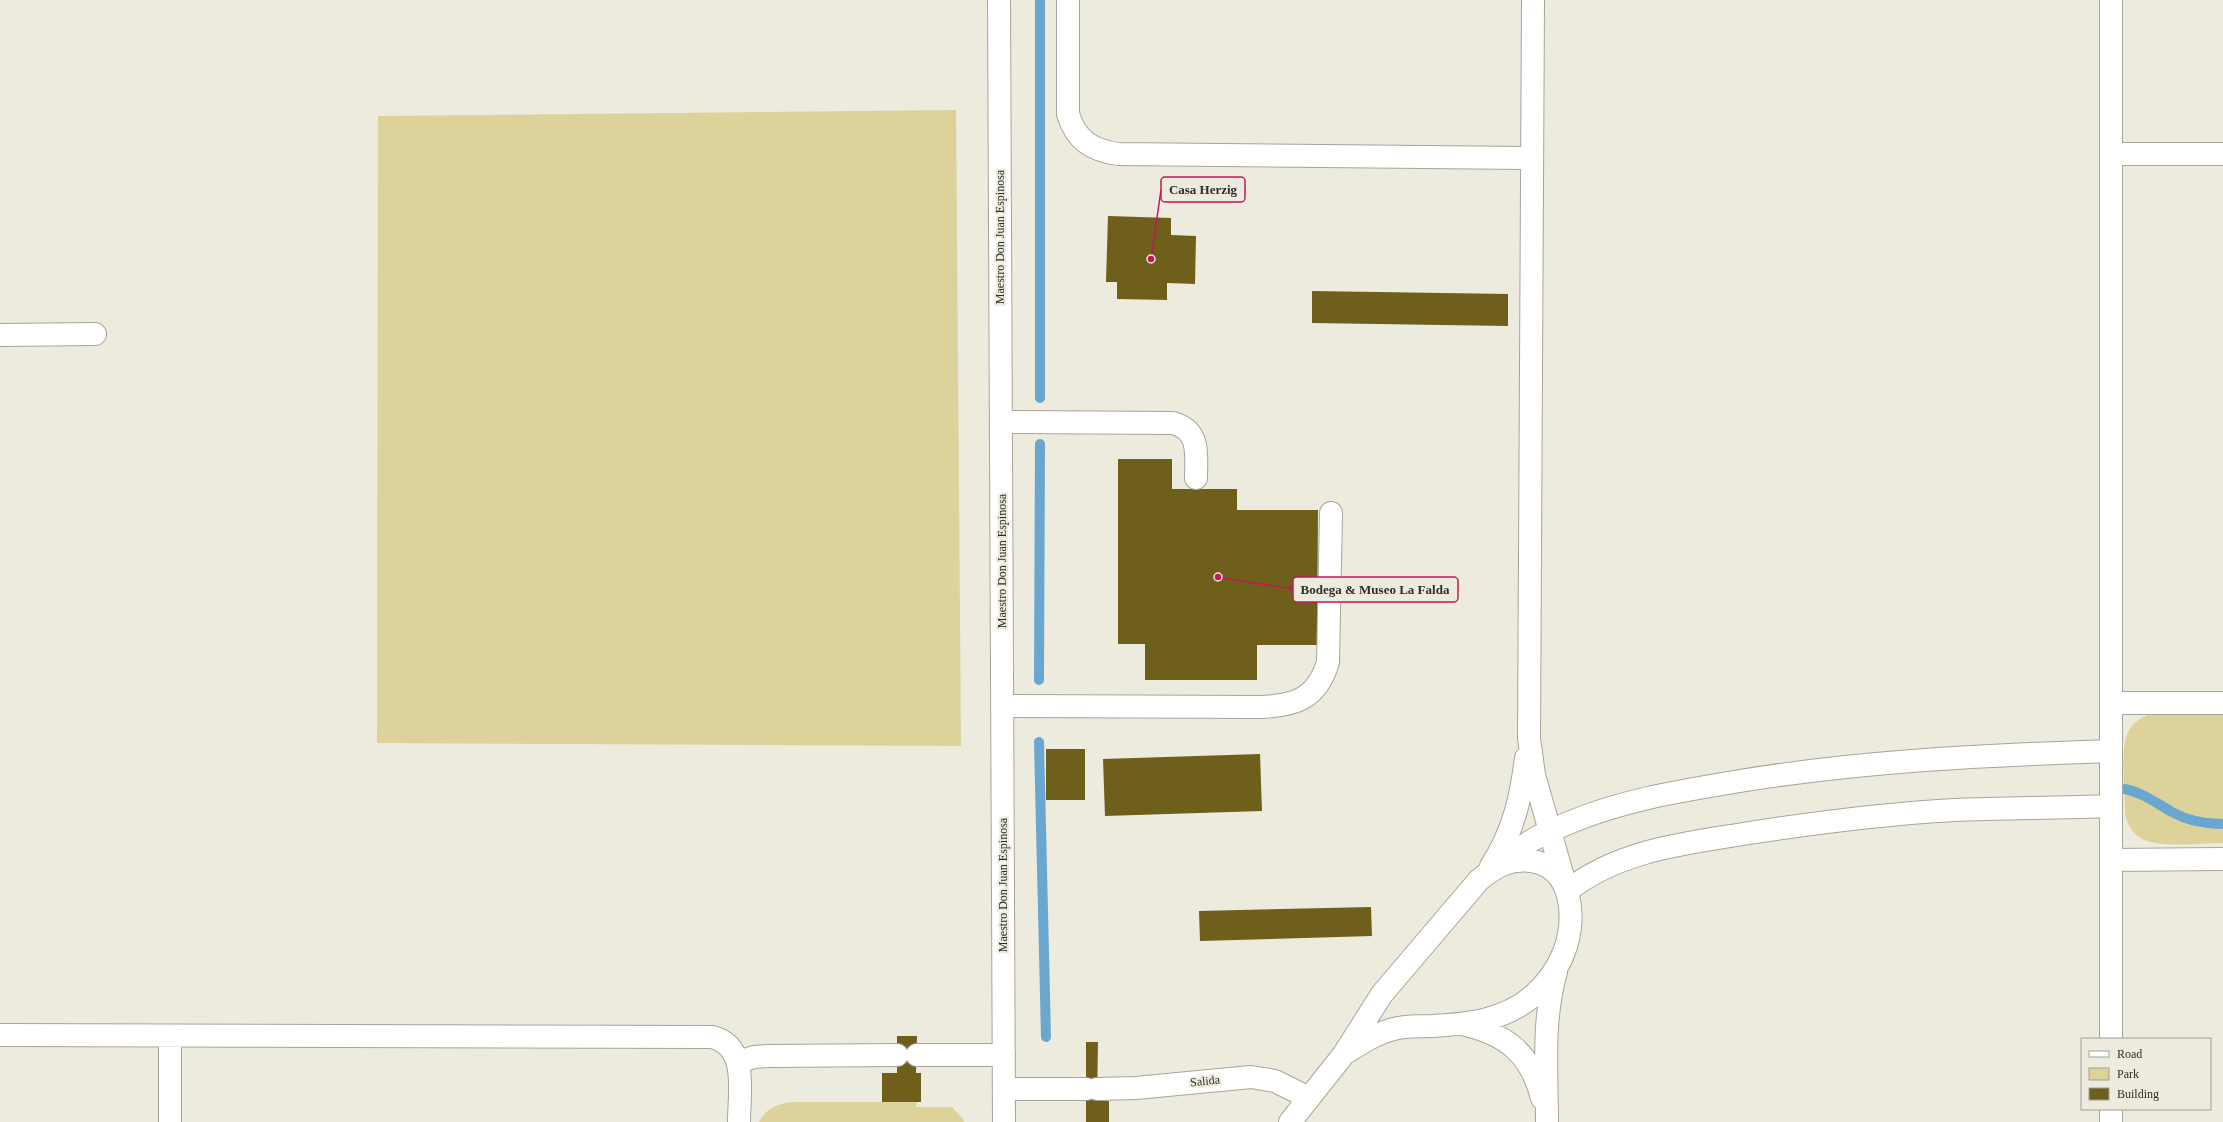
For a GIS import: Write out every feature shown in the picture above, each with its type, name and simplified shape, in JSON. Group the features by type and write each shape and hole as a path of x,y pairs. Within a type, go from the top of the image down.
{"street":[{"name":"Maestro Don Juan Espinosa","path":"999,0 1004,1122"},
{"path":"1068,0 1068,114 1072,128 1081,138 1093,147 1105,152 1118,154 1532,158"},
{"path":"1344,1054 1379,1034 1400,1028 1462,1024 1489,1020 1514,1010 1535,994 1552,974 1564,951 1569,926 1567,891 1534,775 1529,721 1534,0"},
{"path":"2111,0 2111,1038"},
{"path":"2111,154 2223,154"},
{"path":"0,335 95,334"},
{"path":"1001,422 1173,423 1182,426 1194,438 1196,446 1196,478"},
{"path":"1002,706 1259,707 1284,706 1307,696 1317,688 1324,676 1328,662 1331,514"},
{"path":"2111,703 2223,703"},
{"path":"1290,1122 1344,1054 1382,994 1497,857 1512,826 1521,792 1529,721"},
{"path":"1479,880 1502,865 1532,840 1550,831 1586,815 1645,797 1793,773 1880,762 1968,756 2111,751"},
{"path":"1567,891 1594,872 1642,853 1677,845 1772,829 1860,818 1954,810 2111,806"},
{"path":"2111,860 2223,859"},
{"path":"1502,865 1526,860 1548,865 1557,872 1563,880 1567,891"},
{"path":"1547,1121 1547,1022 1550,996 1559,962"},
{"path":"1462,1024 1493,1033 1514,1046 1536,1078 1547,1121"},
{"path":"0,1036 702,1036 722,1039 729,1044 735,1052 738,1062 739,1122"},
{"path":"170,1036 170,1122"},
{"path":"738,1062 754,1057 768,1056 1004,1054"},
{"name":"Salida","path":"1004,1089 1136,1088 1251,1077 1275,1081 1309,1098"},
{"path":"2111,1110 2111,1122"}],"green space":[{"path":"956,110 961,746 377,743 378,116"},
{"path":"2223,713 2223,843 2167,844 2146,841 2139,837 2130,826 2125,813 2124,748 2128,732 2132,726 2143,717 2150,714"},
{"path":"794,1102 917,1102 916,1107 952,1107 964,1122 759,1122 765,1113 774,1107"}],"building":[{"path":"1108,216 1171,218 1171,235 1196,236 1195,284 1167,283 1167,300 1117,299 1117,282 1106,282"},
{"path":"1312,291 1508,294 1508,326 1312,323"},
{"path":"1118,459 1172,459 1172,489 1237,489 1237,510 1318,510 1317,645 1257,645 1257,680 1145,680 1145,644 1118,644"},
{"path":"1046,749 1085,749 1085,800 1046,800"},
{"path":"1260,754 1262,811 1105,816 1103,759"},
{"path":"1371,907 1372,936 1200,941 1199,911"},
{"path":"897,1036 917,1036 916,1073 921,1073 921,1102 882,1102 882,1073 897,1073"},
{"path":"1086,1042 1098,1042 1097,1101 1109,1101 1109,1122 1086,1122"}],"waterway":[{"path":"1040,0 1040,398"},
{"path":"1039,680 1040,444"},
{"path":"1039,742 1046,1037"},
{"path":"2125,789 2144,796 2184,818 2203,823 2223,824"}],"place":[{"name":"Casa Herzig","path":"1151,259"},
{"name":"Bodega & Museo La Falda","path":"1218,577"}]}
